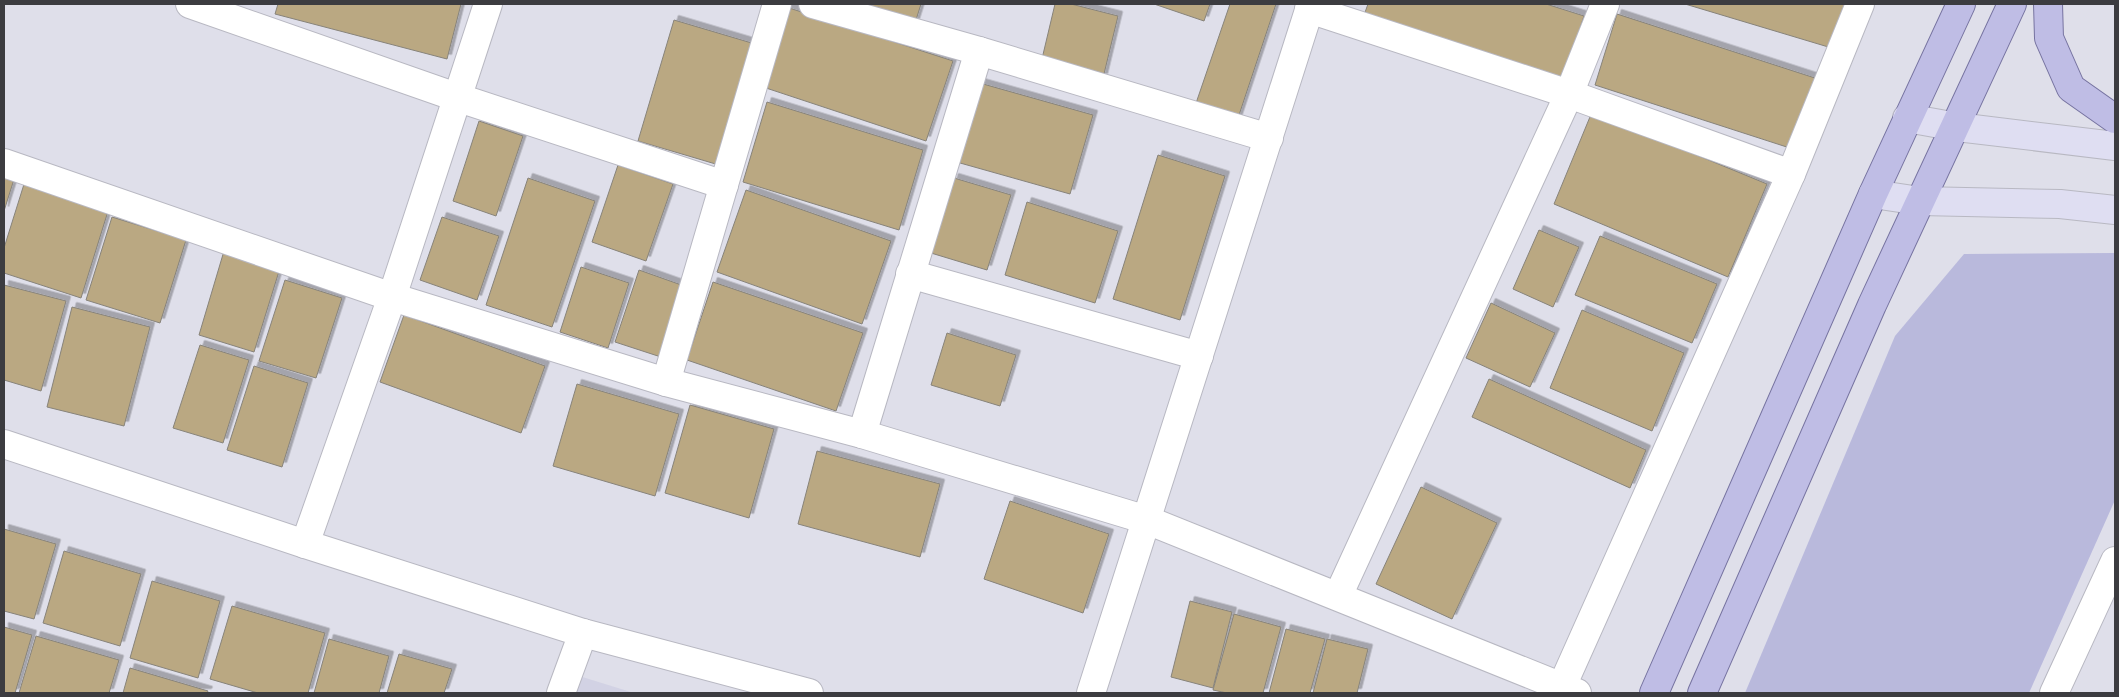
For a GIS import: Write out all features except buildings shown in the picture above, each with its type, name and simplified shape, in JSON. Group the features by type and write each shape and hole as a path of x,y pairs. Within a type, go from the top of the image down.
{"main road":[{"path":"1654,693 1873,194 1961,4"},
{"path":"1702,693 1920,202 1957,127 2012,4"},
{"path":"2048,4 2049,38 2071,88 2115,119"},
{"path":"1907,118 1957,127 2115,146"},
{"path":"1873,194 1920,202 2060,204 2115,210"}],"street":[{"path":"190,4 459,98 724,185"},
{"path":"305,544 392,297 459,98 488,4"},
{"path":"666,382 777,4"},
{"path":"813,4 979,51 1269,138"},
{"path":"1338,596 1569,94 1605,4"},
{"path":"4,163 392,297 666,382 862,434 1146,520 1338,596 1566,691 1791,174 1860,4"},
{"path":"1091,693 1310,6 1569,94 1791,174"},
{"path":"862,434 979,51"},
{"path":"910,274 1199,356"},
{"path":"4,444 305,544 583,633 809,693"},
{"path":"2054,693 2115,561"},
{"path":"560,693 583,633"}],"shaded area":[{"path":"2115,253 2115,500 2029,693 1745,693 1895,336 1964,254"},
{"path":"576,675 634,693 569,693"}]}
